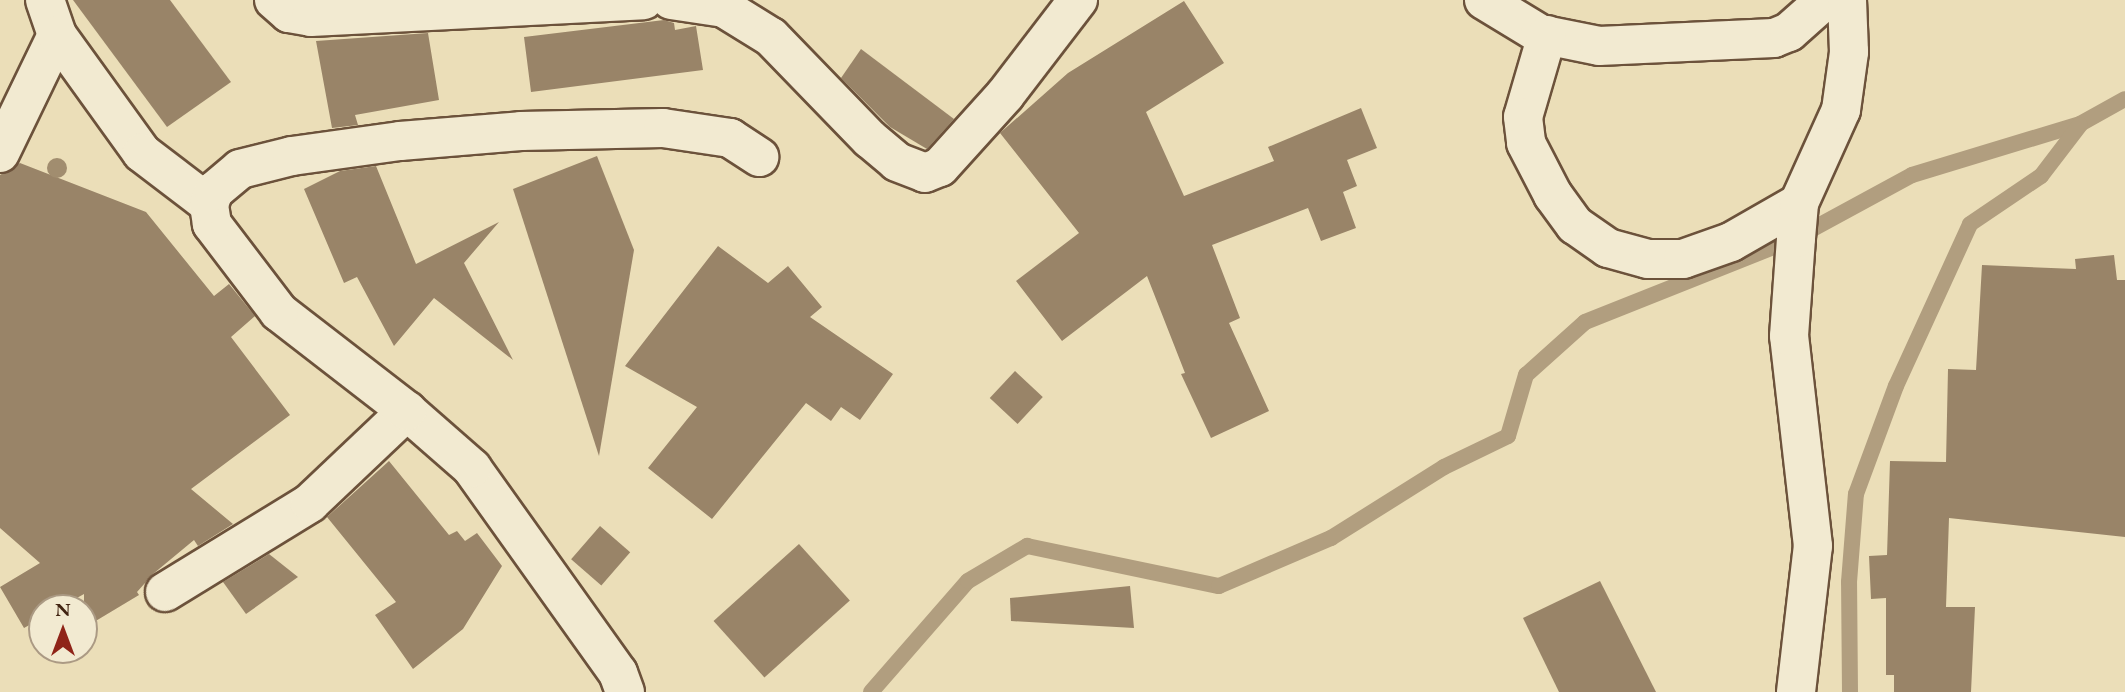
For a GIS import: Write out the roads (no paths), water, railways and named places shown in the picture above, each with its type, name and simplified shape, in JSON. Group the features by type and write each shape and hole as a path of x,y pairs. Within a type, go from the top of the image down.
{"street":[{"path":"274,0 289,13 311,17 644,0"},
{"path":"671,0 724,8 771,37 870,139 897,162 925,173 940,167 1005,95 1078,0"},
{"path":"1484,0 1547,35 1599,46 1758,40 1789,32 1825,0"},
{"path":"1796,692 1812,546 1789,336 1799,203 1841,110 1849,52 1847,0"},
{"path":"0,153 51,18"},
{"path":"51,18 142,152 209,204"},
{"path":"1547,35 1523,117 1526,144 1553,195 1575,225 1608,248 1648,259 1683,259 1731,242 1799,203"},
{"path":"625,692 618,673 472,468 407,411 279,312 212,224 209,204 214,191 240,169 292,156 400,141 521,131 663,128 730,138 759,157"},
{"path":"165,592 310,503 407,411"}],"waterway":[{"path":"871,692 968,581 1027,546 1219,586 1331,538 1444,467 1508,436 1526,375 1585,322 1796,238 1912,175 2080,124 2125,99"},
{"path":"1850,692 1849,582 1856,494 1896,386 1970,224 2041,176 2080,125"}]}
